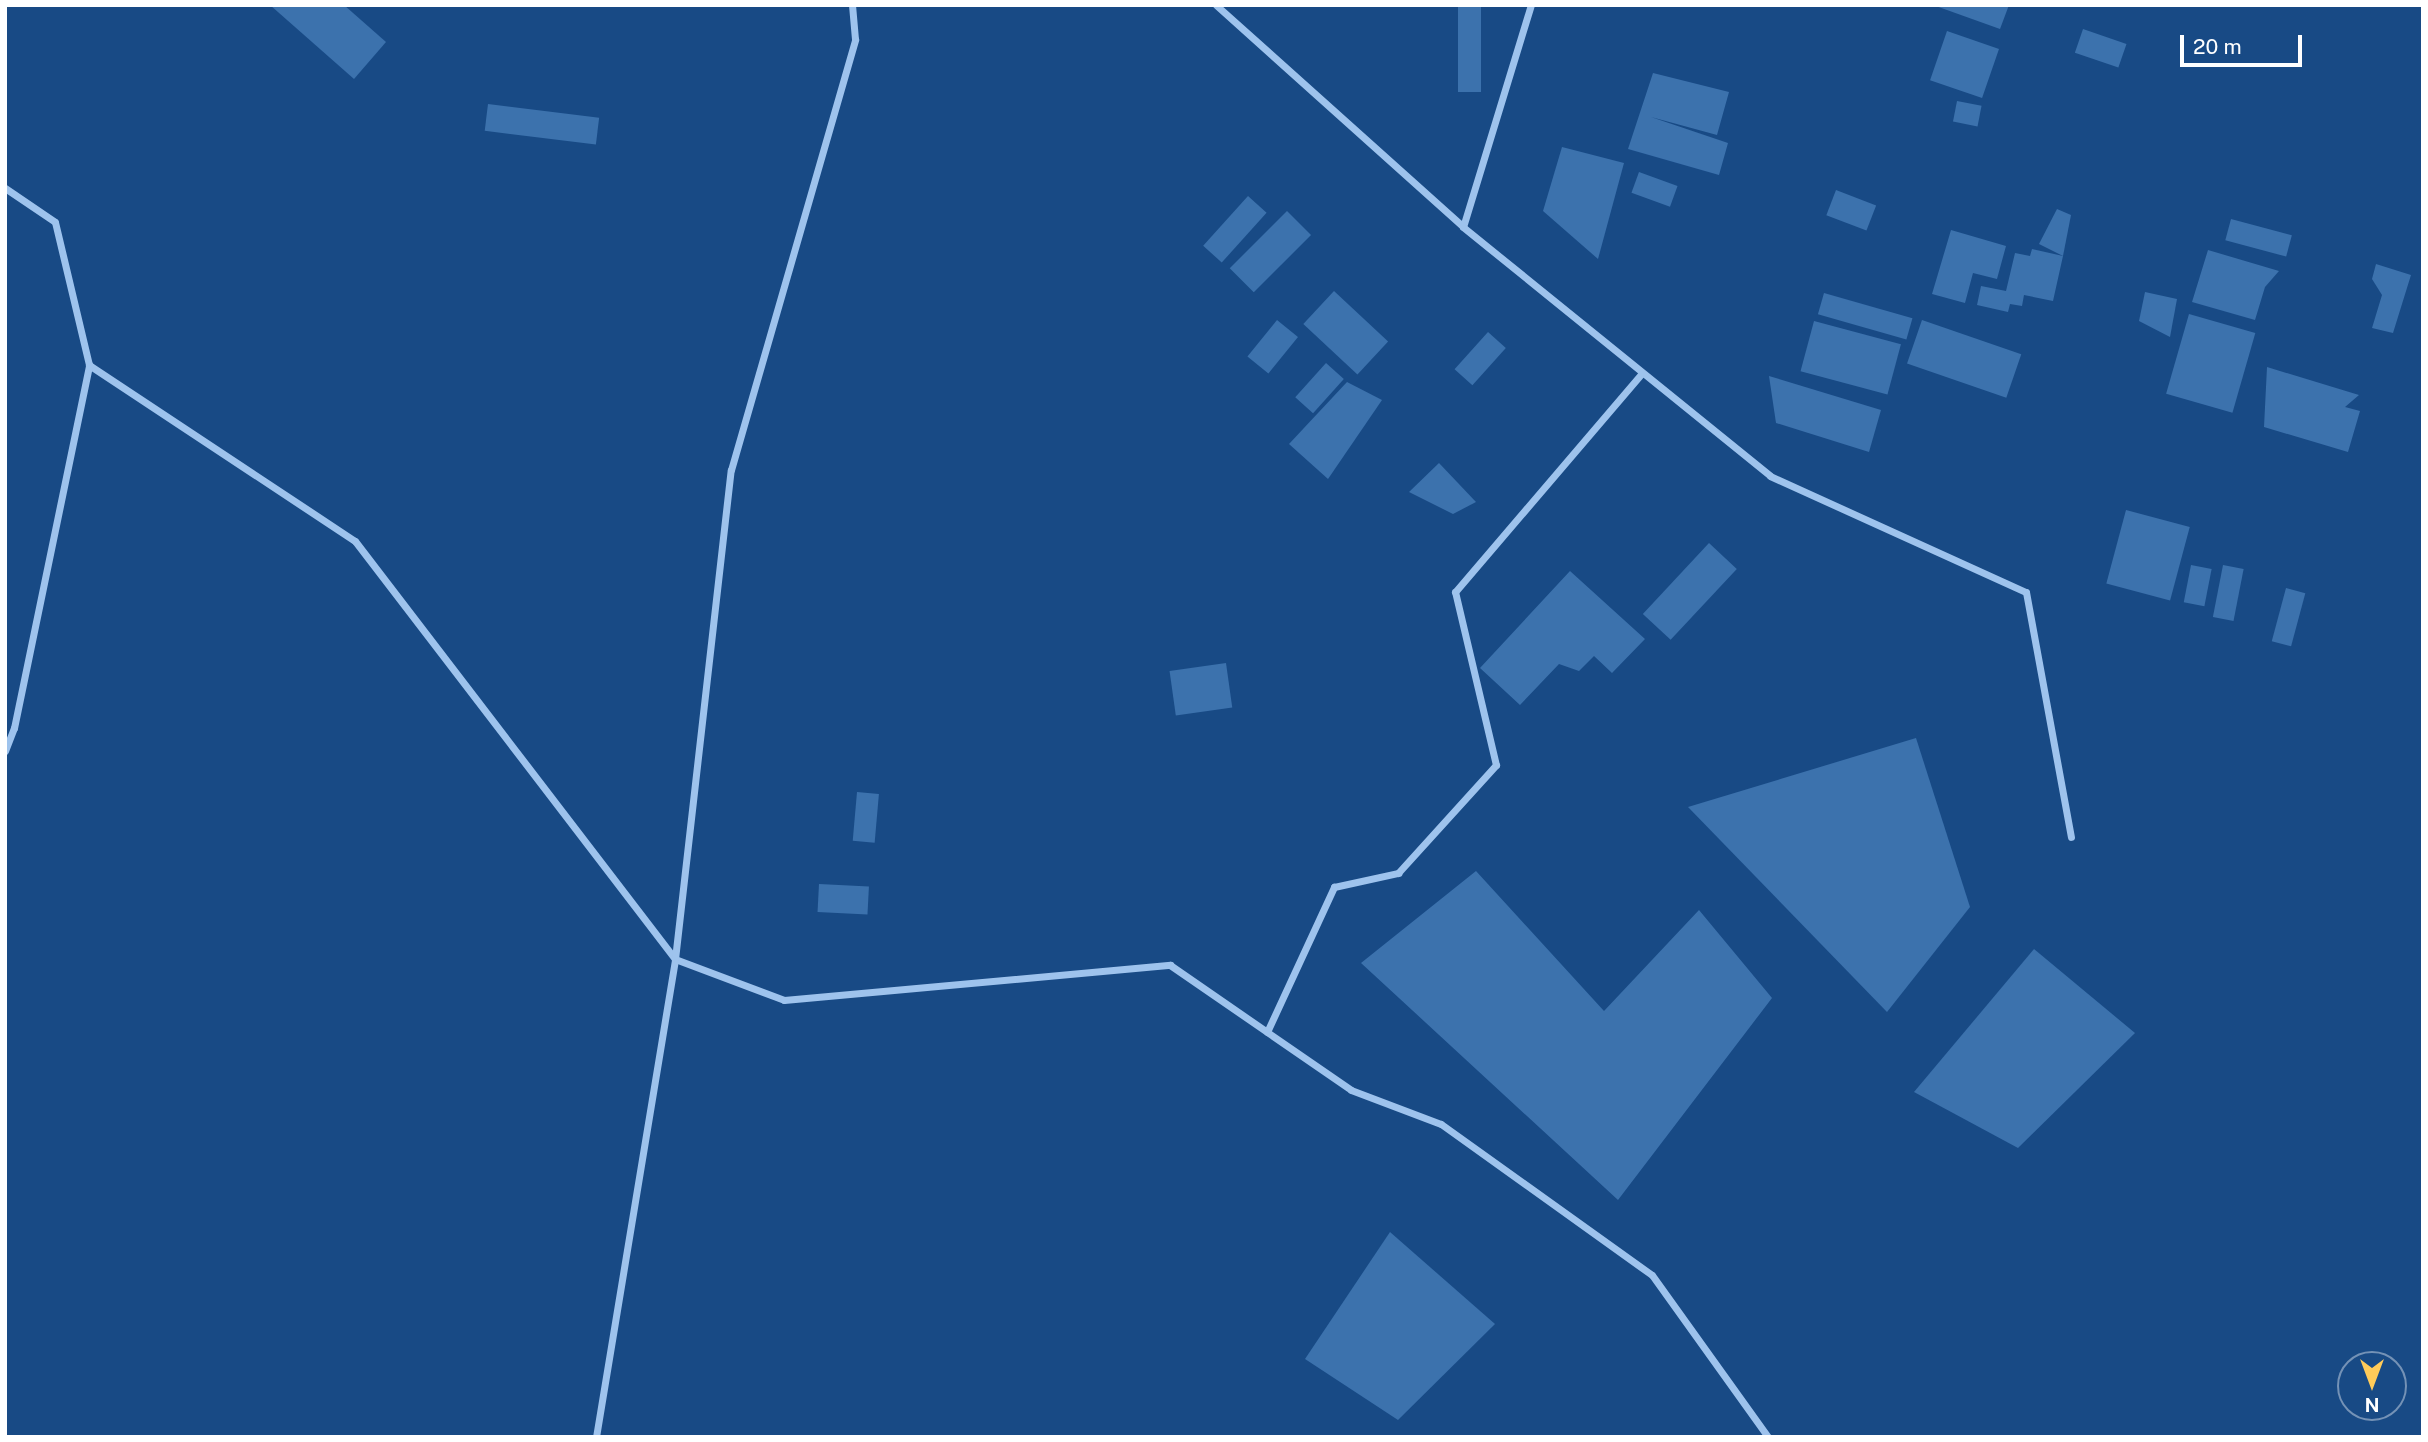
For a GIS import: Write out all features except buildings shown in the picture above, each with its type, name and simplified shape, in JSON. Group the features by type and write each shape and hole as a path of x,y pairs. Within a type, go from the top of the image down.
{"street":[{"path":"596,1437 675,959 731,470 855,39 852,5"},
{"path":"1216,5 1463,228 1770,476 2026,592 2071,837"},
{"path":"1463,228 1531,5"},
{"path":"5,188 55,222 89,365 14,728 5,751"},
{"path":"89,365 355,541 675,959 785,1000 1170,965 1351,1090 1441,1124 1652,1275 1769,1437"},
{"path":"1267,1032 1334,887 1398,873 1496,765 1455,592 1642,373"}]}
